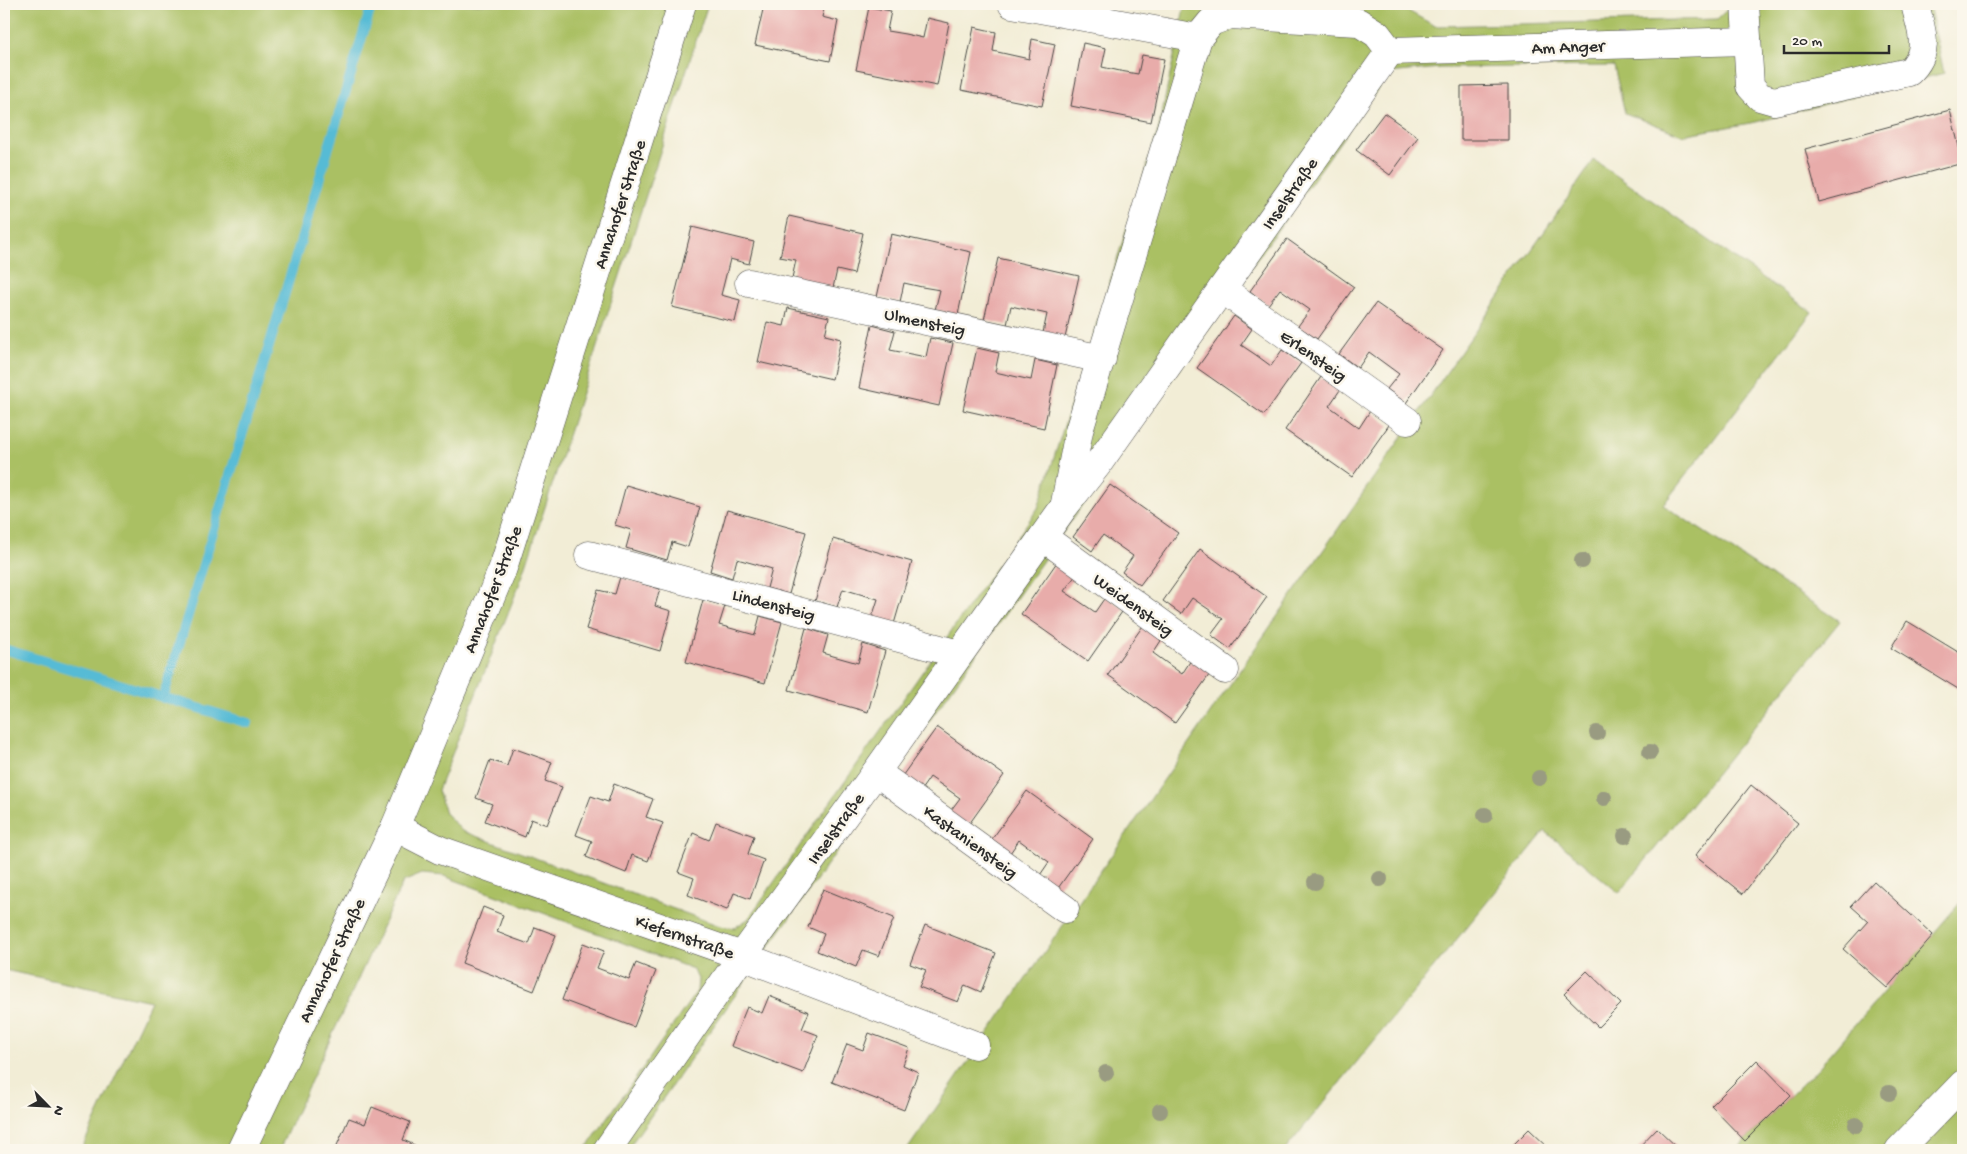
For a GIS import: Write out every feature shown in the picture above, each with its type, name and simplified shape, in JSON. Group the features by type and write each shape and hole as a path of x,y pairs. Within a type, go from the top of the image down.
{"street":[{"name":"Annahofer Straße","path":"241,1150 395,827 503,568 682,4"},
{"path":"1012,4 1198,38"},
{"path":"1745,4 1750,86 1760,97 1774,101 1909,72 1920,62 1924,46 1915,4"},
{"name":"Inselstraße","path":"607,1150 742,956 876,772 1042,537 1098,464 1390,51 1376,34 1358,22 1230,15 1211,22 1198,38 1079,432 1064,507"},
{"name":"Am Anger","path":"1390,51 1747,41"},
{"name":"Ulmensteig","path":"749,283 1102,358"},
{"name":"Erlensteig","path":"1222,289 1407,420"},
{"name":"Weidensteig","path":"1042,537 1225,670"},
{"name":"Lindensteig","path":"589,555 959,654"},
{"name":"Kastaniensteig","path":"876,772 1065,909"},
{"name":"Kiefernstraße","path":"395,827 440,850 742,956 975,1045"},
{"path":"1899,1150 1963,1084"}],"green space":[{"path":"4,4 708,4 523,575 438,790 445,813 462,831 720,926 734,928 748,919 1038,508 1159,127 1185,4 1342,4 1401,7 1435,26 1717,19 1728,9 1727,4 1929,4 1944,73 1756,122 1682,135 1625,113 1614,66 1439,68 1389,73 627,1150 585,1150 697,991 698,979 693,969 444,876 422,874 403,882 279,1150 81,1150 151,1001 4,970"},
{"path":"1594,160 1812,312 1663,505 1840,621 1619,893 1545,831 1285,1150 907,1150"},
{"path":"1963,899 1963,1150 1736,1150 1820,1066"}],"building":[{"path":"781,4 825,4 822,17 838,21 830,61 755,45 764,5 780,8"},
{"path":"869,7 891,11 887,31 923,38 927,18 949,23 937,86 856,70"},
{"path":"974,27 996,32 993,51 1029,59 1032,39 1055,44 1042,106 961,90"},
{"path":"1083,43 1106,48 1102,67 1120,71 1138,74 1142,55 1164,59 1151,122 1071,106"},
{"path":"1508,85 1508,140 1461,140 1461,86"},
{"path":"1950,110 1963,163 1819,202 1805,149"},
{"path":"1384,113 1418,137 1390,175 1356,150"},
{"path":"789,216 863,233 854,274 837,270 833,288 792,278 796,260 780,257"},
{"path":"692,227 754,242 749,264 730,259 721,295 740,300 735,322 672,307"},
{"path":"891,234 971,252 958,315 935,310 940,290 904,283 900,302 877,297"},
{"path":"1287,239 1354,287 1317,339 1298,326 1310,310 1280,289 1268,305 1250,291"},
{"path":"998,258 1079,276 1065,338 1043,333 1047,314 1011,306 1007,325 984,320"},
{"path":"1376,303 1443,350 1406,403 1387,389 1399,374 1369,352 1358,368 1339,354"},
{"path":"788,308 829,317 825,335 841,339 832,379 758,362 767,322 784,326"},
{"path":"1234,316 1252,329 1241,345 1271,366 1282,350 1301,363 1264,415 1197,368"},
{"path":"872,325 895,331 890,350 926,357 930,338 953,343 939,406 859,388"},
{"path":"977,348 999,353 995,372 1031,380 1035,360 1057,365 1044,428 963,410"},
{"path":"1321,377 1340,390 1329,406 1359,428 1370,411 1389,425 1352,477 1285,430"},
{"path":"626,485 700,507 688,547 672,542 667,560 626,548 631,530 615,525"},
{"path":"1110,485 1178,533 1140,585 1122,572 1133,556 1103,535 1092,551 1073,537"},
{"path":"727,510 806,532 789,594 767,588 772,569 755,564 737,559 732,578 710,571"},
{"path":"833,539 912,562 894,624 872,618 878,599 843,589 837,607 815,601"},
{"path":"1200,549 1267,597 1230,649 1211,635 1223,619 1192,598 1181,614 1163,601"},
{"path":"1057,562 1076,575 1064,591 1095,612 1106,596 1124,609 1088,661 1021,614"},
{"path":"620,577 660,589 655,606 671,611 660,651 586,629 598,590 615,594"},
{"path":"703,600 725,606 719,625 755,635 760,616 782,622 765,683 686,662"},
{"path":"1907,621 1963,655 1963,692 1891,648"},
{"path":"1145,623 1164,636 1153,653 1182,674 1193,657 1212,671 1175,723 1108,675"},
{"path":"806,628 828,635 823,653 840,658 858,663 863,644 885,651 868,712 789,690"},
{"path":"937,727 1004,775 967,827 948,814 960,798 930,777 919,793 900,779"},
{"path":"513,748 552,762 545,781 562,787 547,825 531,819 525,837 485,821 492,804 476,798 490,760 507,766"},
{"path":"614,784 653,799 646,817 663,823 648,861 632,855 626,873 586,857 592,841 576,835 591,796 608,802"},
{"path":"1751,785 1798,823 1743,894 1695,856"},
{"path":"1027,791 1093,839 1056,891 1038,878 1049,862 1019,840 1008,856 989,843"},
{"path":"716,822 754,836 748,854 764,860 750,899 734,893 727,910 688,895 694,878 678,872 693,833 709,840"},
{"path":"1874,881 1933,935 1887,988 1843,949 1868,921 1851,906"},
{"path":"823,889 894,918 879,956 863,950 856,967 817,951 824,934 808,927"},
{"path":"483,907 503,915 497,932 512,938 529,944 535,927 556,935 534,991 462,963"},
{"path":"925,925 996,953 981,992 965,985 958,1002 919,987 926,970 910,964"},
{"path":"583,943 604,951 597,968 629,980 636,963 656,971 634,1027 562,1000"},
{"path":"1587,971 1621,1004 1598,1027 1564,994"},
{"path":"769,996 809,1012 802,1029 818,1035 803,1073 731,1046 747,1007 762,1013"},
{"path":"869,1033 909,1048 903,1065 918,1072 904,1110 832,1082 847,1044 863,1050"},
{"path":"1757,1060 1791,1095 1745,1141 1711,1106"},
{"path":"372,1107 410,1122 403,1140 419,1147 418,1150 335,1150 349,1118 365,1124"},
{"path":"1657,1128 1680,1150 1636,1150"},
{"path":"1529,1129 1551,1150 1508,1150"}],"waterway":[{"path":"163,698 372,4"},
{"path":"4,649 248,723"}]}
